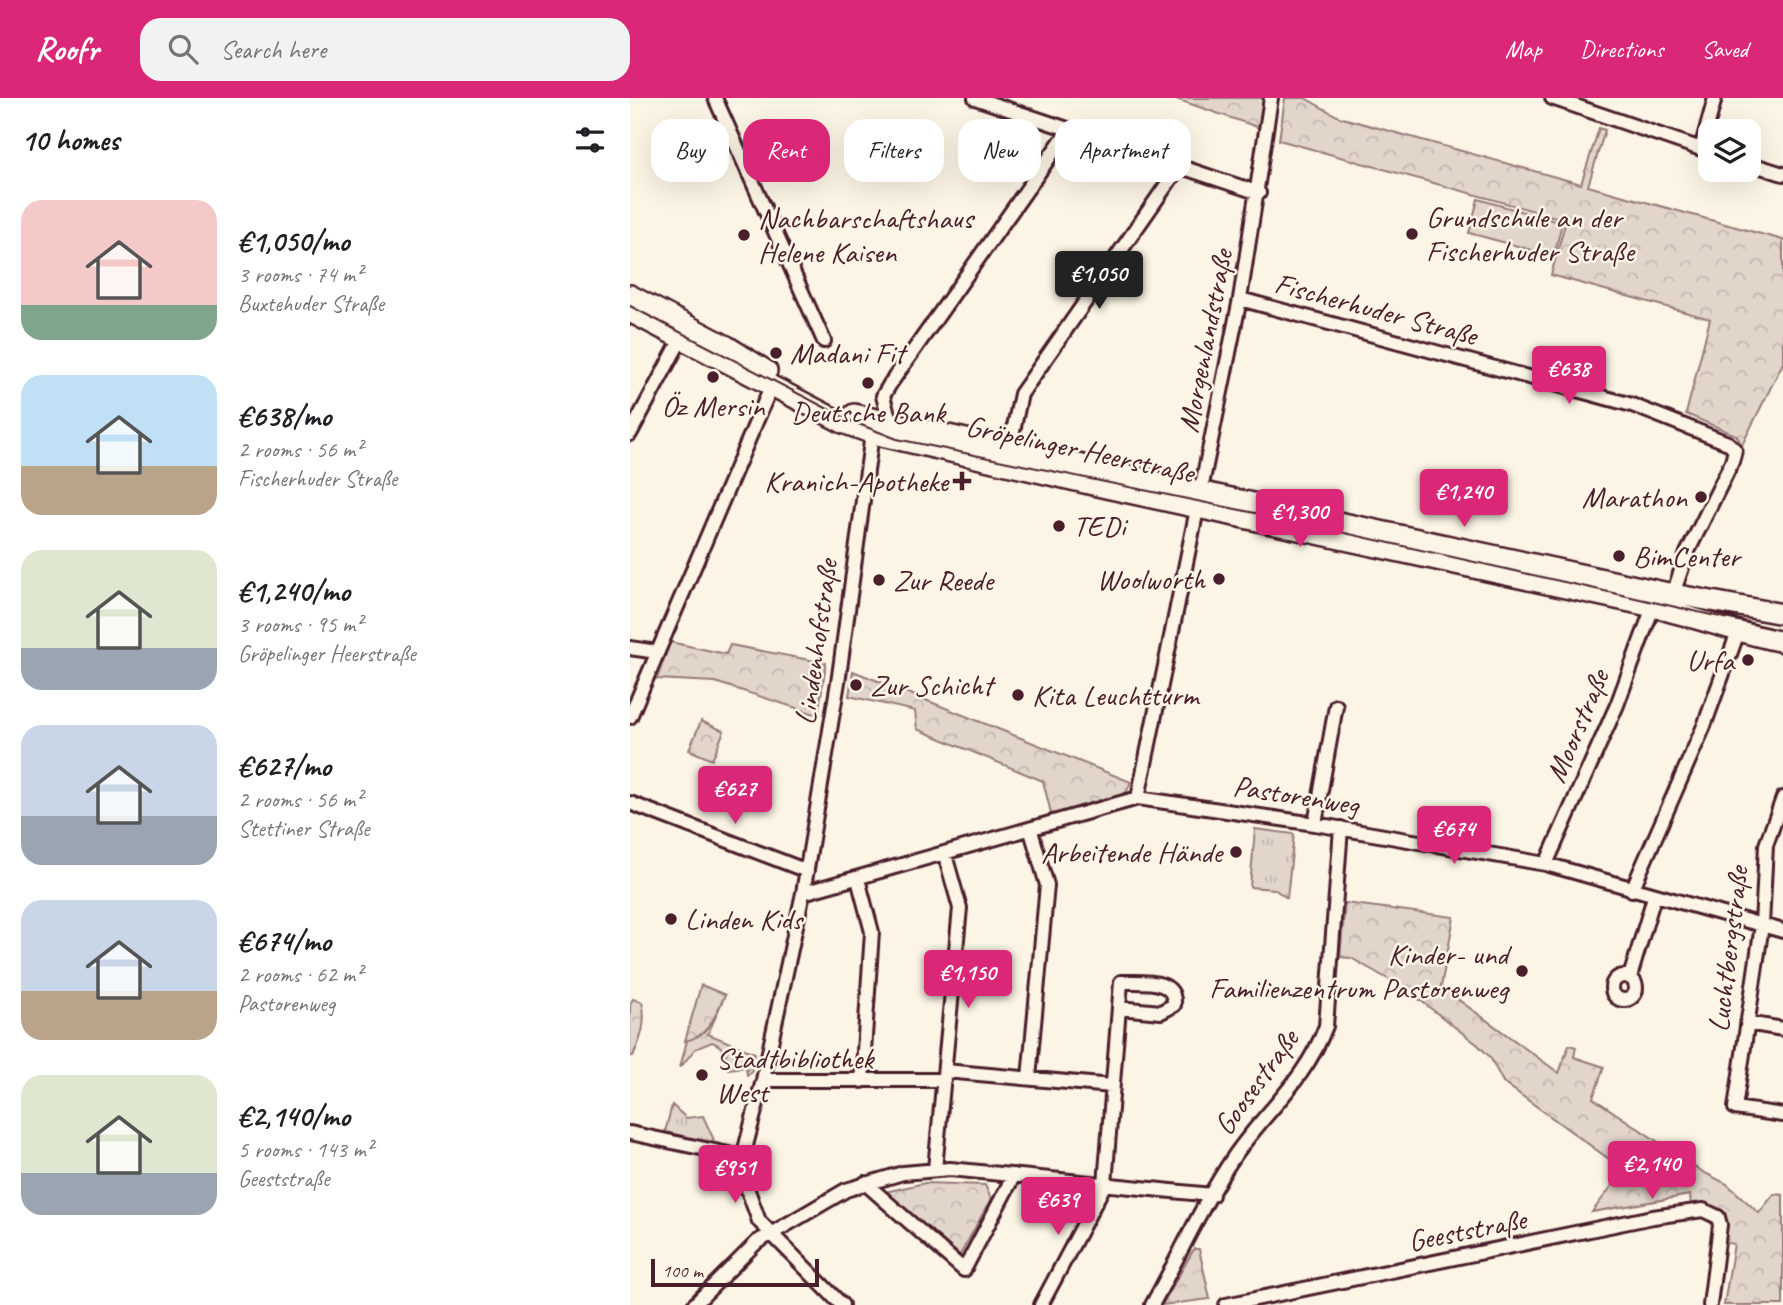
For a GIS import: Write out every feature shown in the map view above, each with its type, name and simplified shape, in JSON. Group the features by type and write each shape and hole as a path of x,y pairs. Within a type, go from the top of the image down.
{"main road":[{"name":"Gröpelinger Heerstraße","path":"630,295 833,405 879,425 1106,488 1200,499 1783,614"},
{"name":"Gröpelinger Heerstraße","path":"630,312 843,423 879,425 1009,450 1200,499 1653,607 1783,642"}],"street":[{"path":"715,98 824,341"},
{"path":"975,98 1055,126"},
{"name":"Morgenlandstraße","path":"1138,798 1240,299 1259,193 1271,98"},
{"path":"1552,98 1698,148"},
{"path":"1711,119 1715,98"},
{"name":"Lindenhofstraße","path":"743,1157 763,1080 803,893 883,396 1055,149"},
{"path":"1761,167 1783,174"},
{"path":"1191,171 1259,193"},
{"path":"1009,450 1021,394 1169,182"},
{"name":"Fischerhuder Straße","path":"1240,299 1647,410 1719,437 1735,450 1687,553 1673,594"},
{"path":"630,434 681,339"},
{"path":"630,717 771,387"},
{"name":"Moorstraße","path":"1546,864 1618,703 1653,607"},
{"path":"1632,890 1703,726 1738,632"},
{"path":"630,648 657,652"},
{"path":"1315,824 1336,706"},
{"name":"Luchtbergstraße","path":"1783,797 1766,845 1762,925 1735,1108 1783,1115"},
{"name":"Pastorenweg","path":"803,893 1031,831 1138,798 1341,828 1546,864 1654,897 1783,931"},
{"path":"630,803 807,871"},
{"name":"Goosestraße","path":"1152,1305 1234,1158 1315,1055 1326,1027 1341,828"},
{"path":"1029,1078 1047,885 1031,831"},
{"path":"935,1169 960,908 945,855"},
{"path":"858,879 872,932 862,1081"},
{"path":"1630,977 1654,897"},
{"path":"1041,1305 1105,1184 1121,982 1163,985 1171,989 1174,997 1174,1005 1161,1012 1119,1008"},
{"path":"1747,1023 1783,1030"},
{"path":"763,1080 862,1081 945,1075 1029,1078 1112,1086"},
{"path":"630,1133 743,1157 746,1185 759,1221 842,1305"},
{"path":"694,1305 757,1242 816,1206 865,1182 903,1173 935,1169 1212,1195"},
{"path":"865,1182 964,1270 1014,1175"},
{"name":"Geeststraße","path":"1226,1305 1685,1211 1703,1210 1718,1217 1720,1238 1710,1305"}],"green space":[{"path":"1173,98 1264,98 1260,128"},
{"path":"1285,98 1305,98 1339,117 1581,184 1599,128 1605,130 1588,186 1783,240 1783,363 1742,445 1736,435 1686,414 1710,319 1551,275 1566,220 1279,140"},
{"path":"1478,199 1562,223 1554,256 1469,233"},
{"path":"670,642 726,654 730,645 826,663 818,715 715,682 657,679"},
{"path":"853,671 1131,782 1125,795 1052,817 1043,781 917,729 915,711 849,696"},
{"path":"701,721 724,731 712,760 689,750"},
{"path":"1255,829 1294,834 1287,898 1274,889 1250,887"},
{"path":"1345,903 1454,917 1441,987 1559,1073 1569,1045 1576,1047 1574,1057 1604,1067 1593,1098 1703,1172 1727,1184 1759,1213 1774,1194 1783,1195 1783,1305 1724,1305 1734,1244 1721,1242 1722,1220 1703,1205 1691,1205 1690,1195 1592,1212 1624,1170 1503,1082 1490,1057 1478,1045 1407,990 1351,958 1340,957"},
{"path":"701,985 725,995 708,1034 755,1053 751,1073 747,1075 746,1067 728,1069 724,1052 712,1042 695,1049 680,1068"},
{"path":"701,985 725,995 706,1030 685,1041"},
{"path":"633,999 642,1002 644,1016 638,1043 633,1056 630,1056 630,1004"},
{"path":"672,1105 686,1118 703,1116 714,1140 706,1142 665,1132"},
{"path":"925,1183 985,1185 991,1199 960,1255 885,1192"},
{"path":"1194,1249 1199,1249 1210,1299 1162,1305"}],"tram line":[{"path":"630,306 851,421 897,439 1260,514 1783,631"}],"place":[{"name":"Grundschule an der Fischerhuder Straße","path":"1412,234"},
{"name":"Nachbarschaftshaus Helene Kaisen","path":"744,235"},
{"name":"Madani Fit","path":"776,353"},
{"name":"Öz Mersin","path":"713,377"},
{"name":"Deutsche Bank","path":"868,383"},
{"name":"Kranich-Apotheke","path":"962,481"},
{"name":"Marathon","path":"1701,497"},
{"name":"TEDi","path":"1059,526"},
{"name":"BimCenter","path":"1619,556"},
{"name":"Woolworth","path":"1219,579"},
{"name":"Zur Reede","path":"879,580"},
{"name":"Urfa","path":"1748,660"},
{"name":"Zur Schicht","path":"856,685"},
{"name":"Kita Leuchtturm","path":"1018,695"},
{"name":"Arbeitende Hände","path":"1236,852"},
{"name":"Linden Kids","path":"671,919"},
{"name":"Kinder- und Familienzentrum Pastorenweg","path":"1522,971"},
{"name":"Stadtbibliothek West","path":"702,1075"}]}
